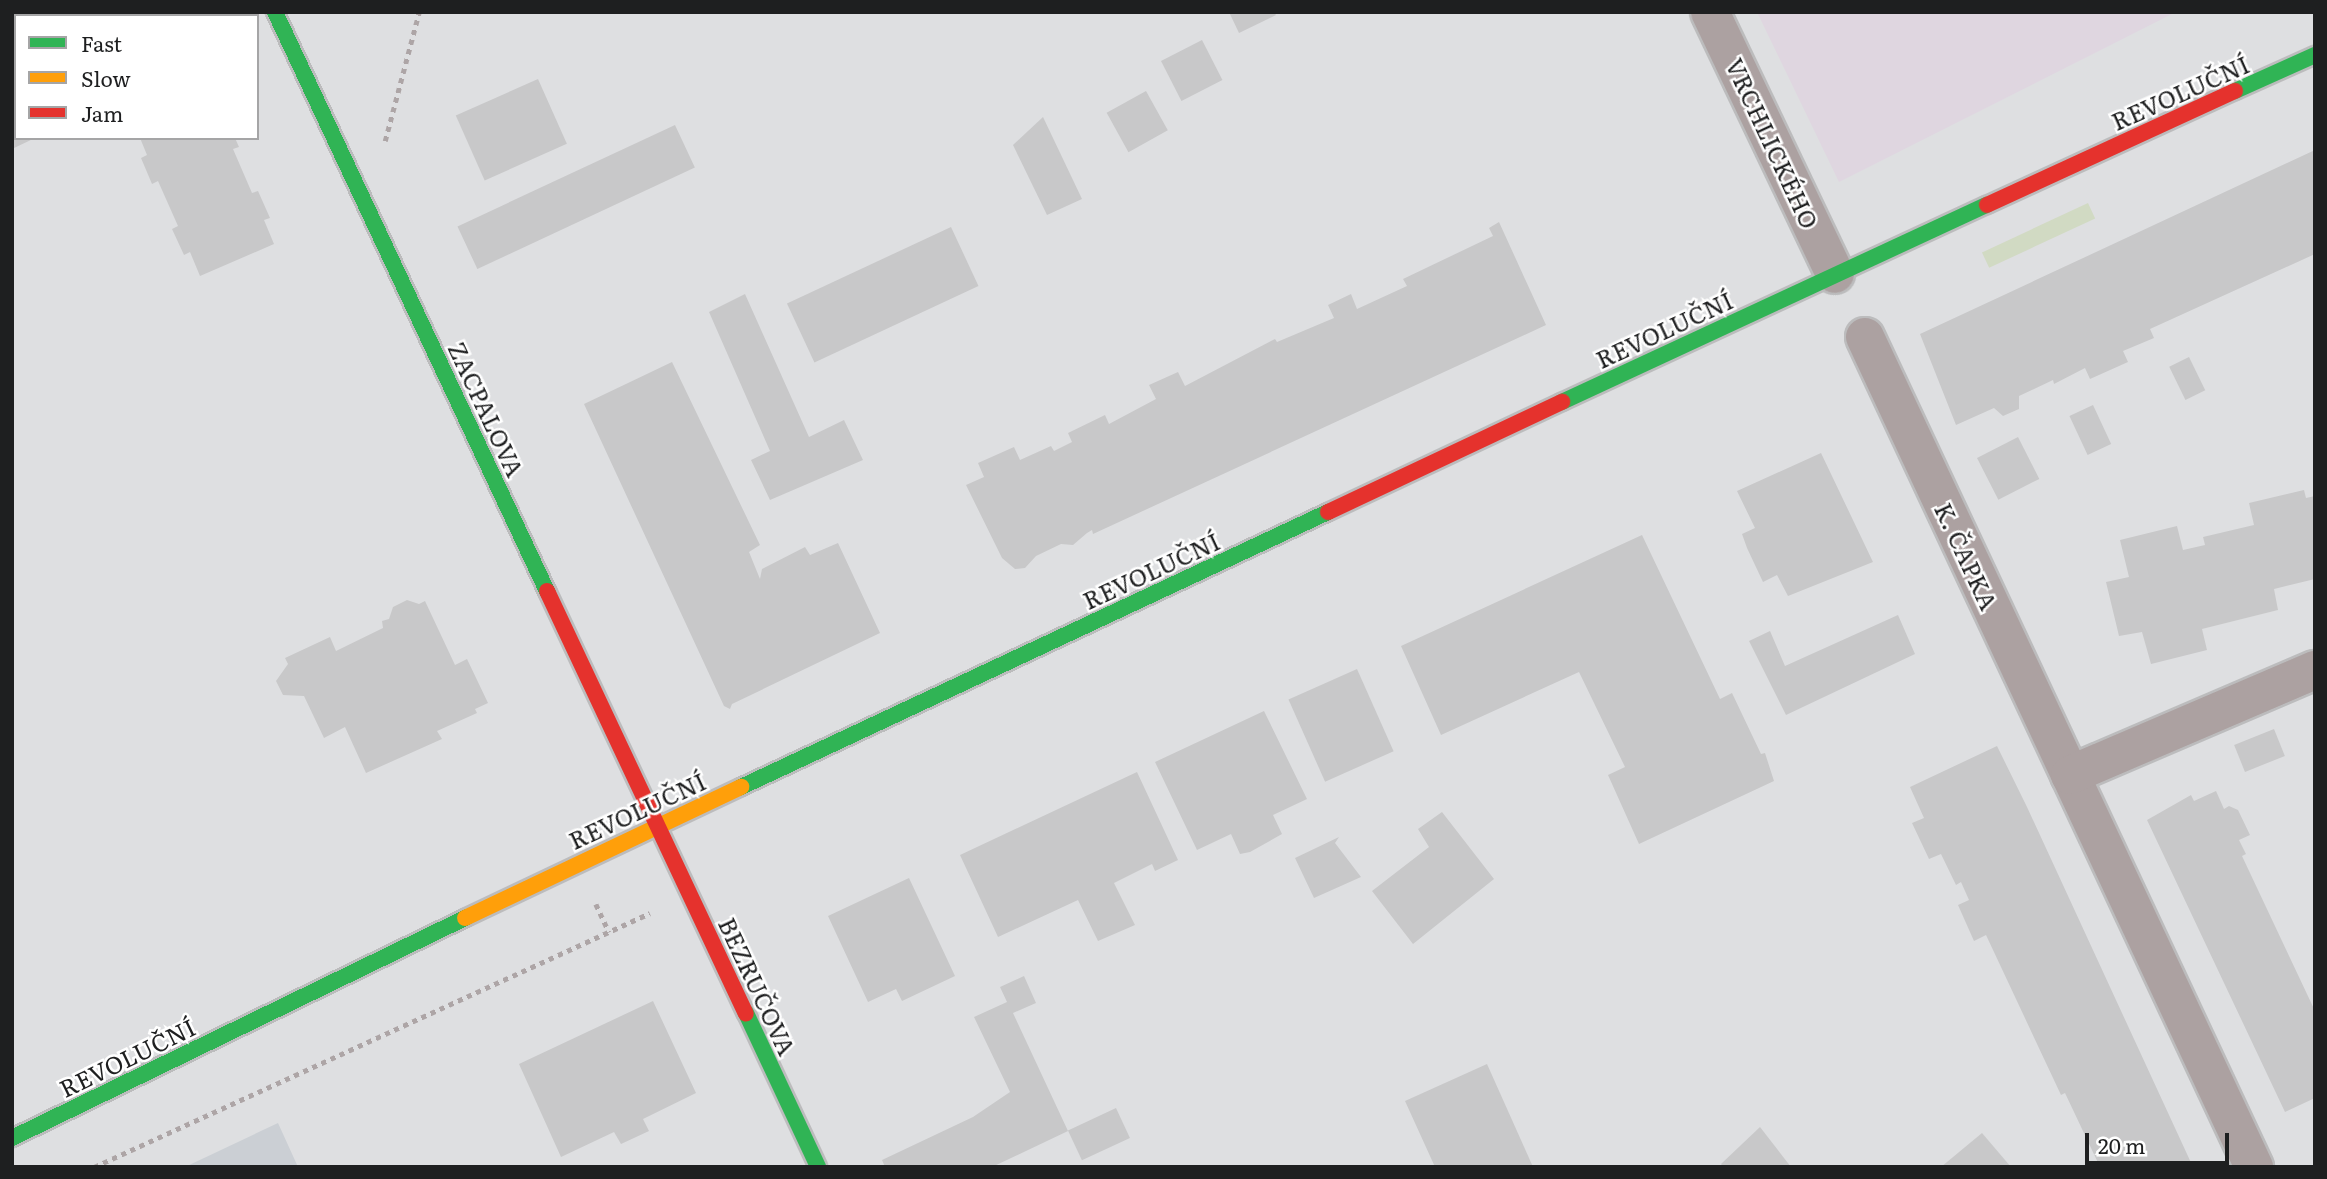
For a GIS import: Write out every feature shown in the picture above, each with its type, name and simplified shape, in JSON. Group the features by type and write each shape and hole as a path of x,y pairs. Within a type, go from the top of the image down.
{"main road":[{"name":"ZACPALOVA","path":"275,12 657,825"},
{"name":"REVOLUČNÍ","path":"12,1138 657,825 1835,274 2315,55"},
{"name":"BEZRUČOVA","path":"657,825 818,1167"}],"street":[{"name":"VRCHLICKÉHO","path":"1710,12 1835,274"},
{"name":"K. ČAPKA","path":"1865,337 2254,1167"},
{"path":"2070,775 2315,670"}],"path":[{"path":"385,144 419,12"},
{"path":"94,1167 609,932"}],"shaded area":[{"path":"1757,12 2176,12 1839,182"},
{"path":"278,1123 298,1167 185,1167"}],"green space":[{"path":"2088,203 2095,218 1989,268 1982,252"}],"building":[{"path":"59,12 154,12 154,14"},
{"path":"1229,12 1274,12 1276,15 1239,33"},
{"path":"1202,40 1222,80 1181,101 1161,61"},
{"path":"538,79 567,144 485,180 456,116"},
{"path":"1146,91 1168,130 1128,152 1107,113"},
{"path":"14,112 14,140 31,140 12,149"},
{"path":"1043,117 1082,199 1047,215 1013,145"},
{"path":"675,125 695,168 477,269 457,226"},
{"path":"141,140 236,140 239,147 233,149 252,193 258,191 270,218 264,220 274,244 200,276 190,252 184,255 172,229 178,226 158,181 152,184 141,158 147,155"},
{"path":"2315,150 2315,254 2150,329 2154,338 2123,351 2128,362 2090,379 2085,368 2054,384 2053,380 2019,396 2019,409 2003,416 1994,408 1956,425 1920,334"},
{"path":"1499,222 1546,325 1093,534 1092,530 1073,545 1061,544 1036,556 1025,568 1015,569 1002,558 966,485 984,477 978,463 1014,447 1020,460 1051,446 1054,451 1072,442 1068,433 1105,415 1109,424 1156,399 1149,385 1178,372 1185,386 1275,339 1277,342 1334,318 1328,305 1351,294 1357,309 1407,286 1403,279 1493,236 1489,228"},
{"path":"951,227 978,286 814,362 787,303"},
{"path":"745,294 809,437 844,420 863,460 770,500 751,460 770,451 709,312"},
{"path":"2189,357 2205,390 2185,400 2169,367"},
{"path":"672,362 760,545 749,552 760,579 762,569 805,547 810,555 838,543 880,633 732,704 730,709 724,706 584,404"},
{"path":"2093,405 2111,444 2088,455 2069,416"},
{"path":"2018,437 2039,479 1998,500 1977,458"},
{"path":"1821,453 1873,562 1788,596 1777,575 1763,582 1742,534 1755,528 1737,491"},
{"path":"2304,490 2306,498 2315,496 2315,579 2274,589 2278,610 2202,629 2207,650 2151,664 2142,632 2119,636 2106,582 2129,577 2120,540 2177,526 2183,550 2205,545 2203,537 2254,525 2249,503"},
{"path":"1642,535 1720,699 1732,693 1761,754 1765,753 1774,781 1639,844 1608,775 1625,767 1579,672 1441,735 1401,646"},
{"path":"407,600 419,604 425,601 455,665 467,659 488,703 475,709 477,713 437,731 442,739 366,773 345,727 324,738 304,696 283,695 276,681 288,664 285,658 330,637 336,651 383,628 382,621 389,619 393,607"},
{"path":"1898,615 1915,654 1786,715 1749,641 1770,631 1785,666"},
{"path":"1357,669 1394,751 1325,782 1288,700"},
{"path":"1264,711 1307,799 1273,815 1282,834 1250,852 1240,854 1231,834 1197,850 1155,762"},
{"path":"2274,729 2285,756 2245,772 2234,745"},
{"path":"1997,746 2193,1167 2100,1167 2065,1093 2061,1095 1986,935 1974,941 1958,905 1969,900 1961,882 1956,885 1941,854 1929,859 1912,823 1924,818 1910,787"},
{"path":"1137,772 1178,860 1155,871 1152,864 1114,883 1135,925 1098,941 1078,900 998,937 960,855"},
{"path":"2216,791 2224,809 2229,806 2238,810 2250,835 2239,840 2246,854 2242,856 2315,1011 2315,1098 2285,1112 2147,820 2191,795 2194,801"},
{"path":"1442,812 1494,879 1413,944 1372,891 1429,847 1418,829"},
{"path":"1339,837 1335,843 1361,877 1314,898 1295,858"},
{"path":"909,878 955,976 902,1001 896,989 868,1002 828,916"},
{"path":"1024,976 1036,1003 1013,1013 1068,1131 992,1167 885,1167 882,1160 973,1117 1010,1092 974,1017 1007,1002 1000,987"},
{"path":"653,1001 696,1093 643,1119 649,1131 621,1144 614,1132 561,1157 519,1064"},
{"path":"1487,1064 1533,1167 1435,1167 1405,1101"},
{"path":"1116,1108 1130,1138 1082,1160 1068,1130"},
{"path":"1760,1127 1791,1167 1723,1167 1721,1164"},
{"path":"1982,1133 2011,1167 1941,1167"}],"traffic: fast":[{"path":"275,12 547,591"},
{"path":"2235,91 2315,55"},
{"path":"1562,402 1987,205"},
{"path":"741,787 1328,512"},
{"path":"12,1138 465,918"},
{"path":"746,1013 818,1167"}],"traffic: slow":[{"path":"465,918 741,787"}],"traffic: jam":[{"path":"1987,205 2235,91"},
{"path":"1328,512 1562,402"},
{"path":"547,591 746,1013"}]}
